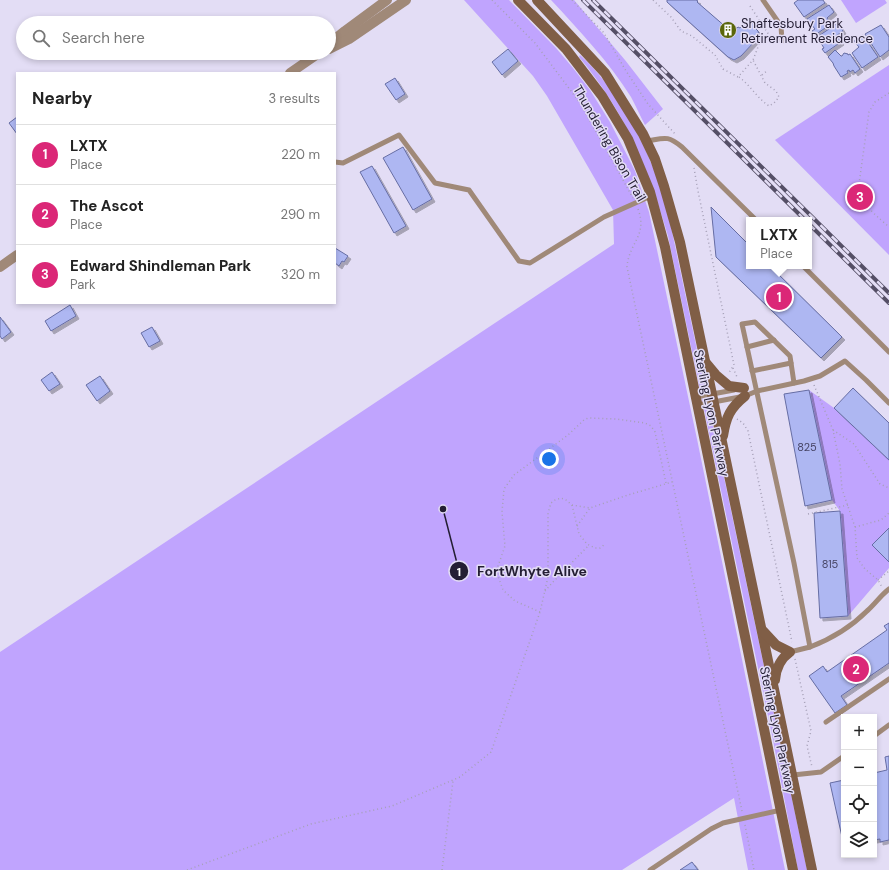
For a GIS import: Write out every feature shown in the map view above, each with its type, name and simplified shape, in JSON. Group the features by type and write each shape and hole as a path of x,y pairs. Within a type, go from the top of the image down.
{"main road":[{"name":"Sterling Lyon Parkway","path":"518,0 566,49 602,96 628,140 651,196 665,247 793,870"},
{"name":"Sterling Lyon Parkway","path":"537,0 605,73 646,142 655,160 664,186 680,242 812,870"},
{"path":"540,0 548,11"},
{"path":"705,361 722,382 728,386 745,392 730,412 726,421 722,442"},
{"path":"762,629 776,644 792,651 782,659 779,664 774,686"}],"street":[{"path":"336,38 387,0"},
{"path":"336,46 349,39 406,0"},
{"path":"291,72 309,60"},
{"path":"0,266 16,256"}],"lane":[{"path":"763,0 781,26 782,41"},
{"path":"336,162 343,163 399,136 435,183 469,190 519,261 530,263 604,217 651,196"},
{"path":"646,142 668,138 682,146 753,217"},
{"path":"806,269 889,352"},
{"path":"794,383 790,356 755,322 742,324 794,563 810,647"},
{"path":"747,347 774,340"},
{"path":"697,401 757,391 820,376 845,361 889,403"},
{"path":"752,372 791,363"},
{"path":"697,401 745,392"},
{"path":"792,651 810,647 829,640 853,624 887,591"},
{"path":"826,722 889,679"},
{"path":"877,734 889,725"},
{"path":"793,775 821,772 841,758"},
{"path":"650,870 711,829 723,823 781,810"}],"path":[{"name":"Thundering Bison Trail","path":"492,0 535,42 580,103 639,210 641,221 640,235 631,250 627,267 754,870"},
{"path":"572,0 604,33 619,60 648,104 677,136"},
{"path":"653,0 671,17 681,31 692,36 715,55 723,69 747,83 769,106 779,97 776,91 765,83 753,60"},
{"path":"750,6 773,41"},
{"path":"738,77 753,60 760,42 768,34"},
{"path":"762,75 768,70"},
{"path":"889,93 875,102 869,112 859,184 859,194 865,203 879,219 889,227"},
{"path":"690,154 734,365 722,382"},
{"path":"812,378 833,430 840,464 842,489 856,527 858,558 865,569 878,580 887,591"},
{"path":"730,412 743,423 748,431 792,651 811,731 807,746 813,772"},
{"path":"540,612 515,601 503,590 498,576 498,566 506,546 502,512 504,489 514,475 568,435 584,420 588,418 616,419 645,423 651,426 655,432 666,483"},
{"path":"833,430 854,444 880,484 889,488"},
{"path":"187,870 312,824 392,806 460,777 491,752 540,612 548,577 548,513 551,503 561,498 572,505 590,508 672,482"},
{"path":"572,505 579,534 589,545 595,548 600,548 605,544"},
{"path":"808,514 848,505"},
{"path":"577,526 590,508"},
{"path":"856,527 881,520 889,513"},
{"path":"544,592 589,545"},
{"path":"878,580 889,571"},
{"path":"442,870 453,780"}],"shaded area":[{"path":"464,0 509,0 556,48 590,90 610,122 635,171 649,212 785,870 748,870 734,798 622,870 0,870 0,652 614,244 613,210 547,96 533,76"},
{"path":"551,0 574,0 625,60 663,109 645,125 631,97 613,71"},
{"path":"841,0 885,0 887,3 856,23"},
{"path":"580,55 605,82 628,116 654,169 664,200 670,222 807,870 798,870 773,740 668,236 652,187 633,141 610,98 579,57"},
{"path":"889,65 889,255 775,140"},
{"path":"809,390 834,408 889,460 889,528 872,545 889,562 889,568 848,616 840,511 832,500"}],"building":[{"name":"Shaftesbury Park Retirement Residence","path":"667,0 696,0 727,28 740,28 746,20 751,25 752,23 754,25 753,26 758,31 759,35 741,56 734,60 728,57 667,2"},
{"path":"798,0 823,0 825,3 804,17 794,3"},
{"path":"829,5 834,12 827,18 831,24 815,35 812,31 815,29 807,19"},
{"path":"838,23 843,31 836,36 841,42 825,53 822,49 824,48 817,37"},
{"path":"881,25 889,37 889,50 880,57 865,34"},
{"path":"863,35 878,57 862,68 852,53 859,47 854,41"},
{"path":"508,49 518,61 502,75 492,62"},
{"path":"835,50 841,56 844,53 848,55 850,54 860,69 855,73 853,70 850,72 849,70 847,71 848,73 841,77 828,57"},
{"path":"395,78 405,94 396,100 385,84"},
{"path":"16,118 16,133 9,123"},
{"path":"403,147 432,199 413,210 383,158"},
{"path":"372,166 406,226 394,233 360,172"},
{"path":"711,207 746,242 746,269 773,269 842,337 821,358 716,257"},
{"path":"336,249 348,256 339,266 336,264"},
{"path":"70,305 76,316 51,331 45,321"},
{"path":"0,317 11,332 2,339 0,336"},
{"path":"152,327 160,341 149,347 141,333"},
{"path":"52,372 60,384 49,391 41,380"},
{"path":"100,376 110,391 97,401 86,385"},
{"path":"853,388 889,423 889,460 834,408"},
{"path":"809,390 832,500 805,506 784,394"},
{"path":"840,511 848,616 820,618 814,513"},
{"path":"889,528 889,562 872,545"},
{"path":"889,623 889,663 841,696 847,705 835,713 809,676 823,666 827,672 887,630 884,626"},
{"path":"889,756 889,840 880,842 880,839 877,840 877,772 887,770 885,757"},
{"path":"841,781 841,832 830,783"},
{"path":"692,862 698,870 680,870"}],"railway":[{"path":"583,0 802,217"},
{"path":"593,0 889,293"},
{"path":"812,227 889,303"}],"place":[{"name":"Shaftesbury Park Retirement Residence","path":"728,30"},
{"name":"Edward Shindleman Park","path":"860,197"},
{"name":"LXTX","path":"779,297"},
{"name":"FortWhyte Alive","path":"443,509"},
{"name":"The Ascot","path":"856,669"}]}
